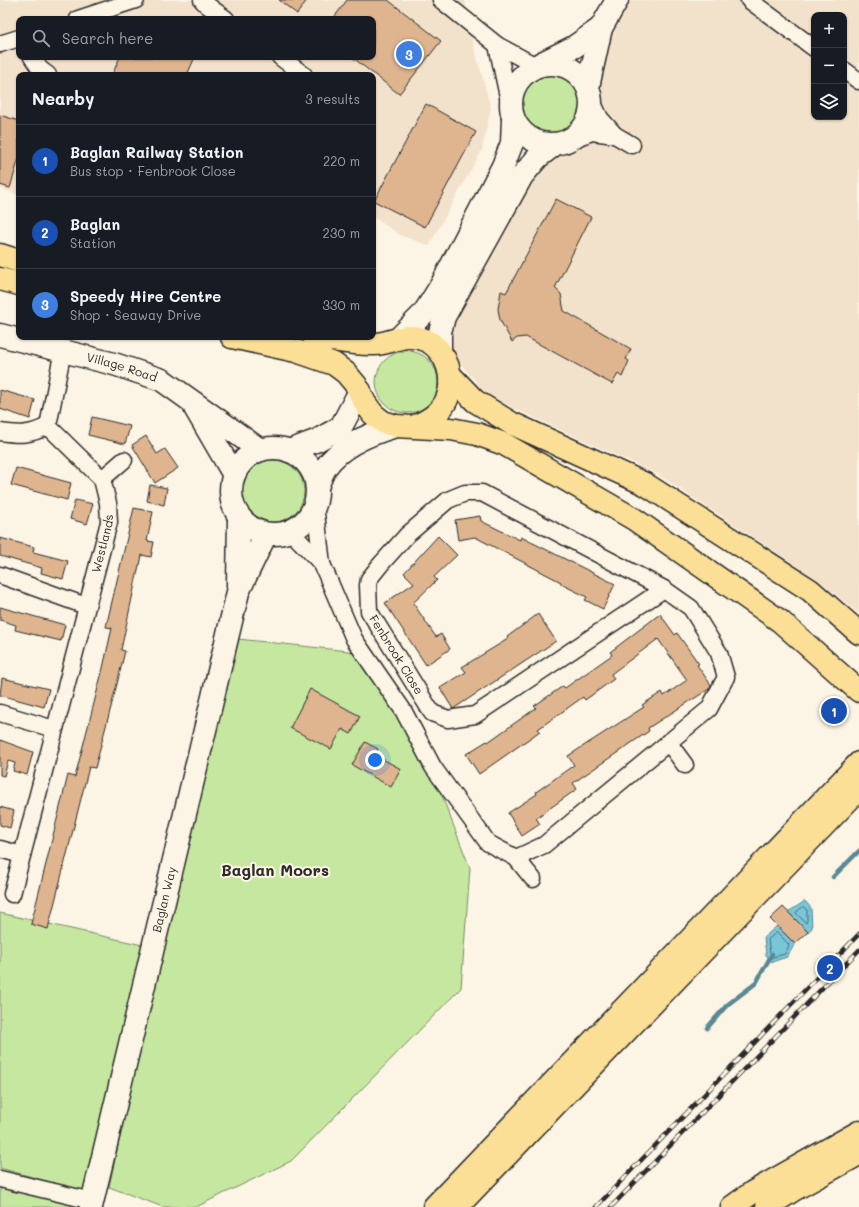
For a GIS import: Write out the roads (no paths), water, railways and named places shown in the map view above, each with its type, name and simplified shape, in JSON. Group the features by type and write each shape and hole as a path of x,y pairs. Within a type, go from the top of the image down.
{"main road":[{"path":"0,255 16,260"},
{"path":"0,279 16,283"},
{"path":"332,340 356,344 376,344 399,338 419,338 427,340 440,351 447,362 451,376 450,393 442,409 429,420 404,426"},
{"path":"247,340 296,350 334,364 346,373 360,391 365,403 373,414 384,422 404,426 451,429 477,434 504,444 634,519 780,621 859,691"},
{"path":"451,376 475,401 511,422 645,484 810,590 859,633"},
{"path":"434,1207 859,763"},
{"path":"457,1207 859,789"},
{"path":"732,1207 760,1188 859,1132"},
{"path":"768,1207 795,1189 859,1154"}],"street":[{"path":"87,16 136,0"},
{"path":"202,0 222,16"},
{"path":"441,0 497,45 537,65 554,63 568,66 580,75 600,118 615,135 632,145"},
{"path":"440,351 440,332 444,318 522,176 538,157 582,129 590,115 589,93 601,28 617,0"},
{"path":"749,0 811,46"},
{"path":"399,338 424,313 442,284 503,166 512,143 513,89 522,75 537,65 574,46 601,28"},
{"path":"0,44 16,39"},
{"path":"497,45 512,112 520,130 530,138 542,143 562,142 592,132 615,135"},
{"path":"34,60 44,72"},
{"path":"284,60 300,72"},
{"path":"847,72 859,81"},
{"name":"Village Road","path":"0,335 16,339"},
{"name":"Village Road","path":"21,340 114,364 162,380 260,450"},
{"path":"48,426 63,350"},
{"path":"289,450 318,440 341,427 360,391"},
{"name":"Village Road","path":"191,402 234,474"},
{"path":"0,432 15,435 34,433 48,426"},
{"path":"48,426 102,479 124,460"},
{"path":"316,496 314,475 308,465 299,456 289,450 274,448 260,450 249,456 240,464 234,474 231,486 231,497 239,518 256,531 266,534 278,534 290,531 301,525 309,516 316,496 326,466 339,454 374,432 404,426"},
{"name":"Westlands","path":"12,894 109,522 108,503 102,479"},
{"name":"Fenbrook Close","path":"316,496 322,564 354,639 404,710 433,767 488,843 516,858 544,845 709,708 726,677 719,653 691,608 664,589 482,492 465,493 448,500 408,535 369,579 369,611 432,713 448,719 475,715 664,589"},
{"name":"Baglan Way","path":"238,592 239,518"},
{"name":"Fenbrook Close","path":"290,531 322,564"},
{"name":"Baglan Way","path":"91,1204 238,592 266,534"},
{"path":"0,575 86,606"},
{"path":"0,713 54,729"},
{"path":"668,742 685,765"},
{"path":"0,849 22,855"},
{"path":"516,858 533,879"},
{"path":"0,1179 91,1204"}],"water":[{"path":"805,901 811,908 812,928 808,932 788,912"},
{"path":"777,926 795,944 787,957 772,962 766,955 764,937"}],"waterway":[{"path":"833,877 859,851"},
{"path":"707,1028 727,1005 756,983 772,954"}],"railway":[{"path":"596,1207 859,934"},
{"path":"611,1207 859,950"}],"place":[{"name":"Speedy Hire Centre","path":"409,54"},
{"name":"Baglan Railway Station","path":"834,711"},
{"name":"Baglan","path":"830,968"}],"district":[{"name":"Baglan Moors","path":"275,870"}]}
